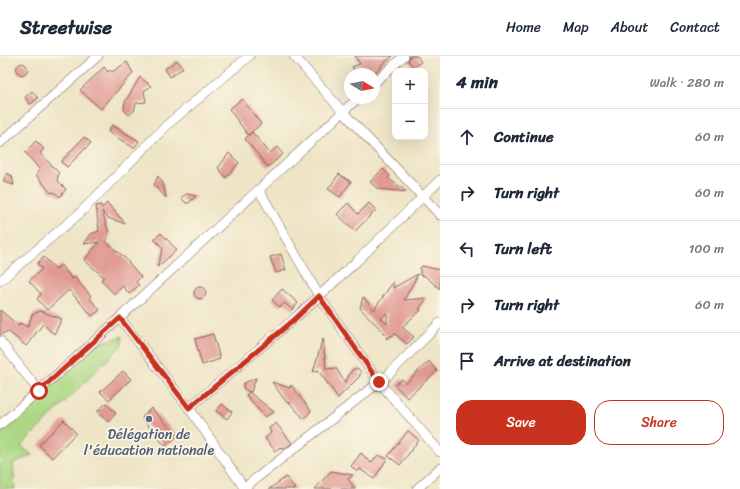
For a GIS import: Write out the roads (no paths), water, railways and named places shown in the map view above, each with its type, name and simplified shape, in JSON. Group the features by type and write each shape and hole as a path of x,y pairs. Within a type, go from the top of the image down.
{"street":[{"path":"0,143 98,56"},
{"path":"0,281 80,213 167,125 249,56"},
{"path":"294,56 343,112 440,215"},
{"path":"380,78 404,56"},
{"path":"0,425 120,318 352,104"},
{"path":"189,408 294,320 440,180"},
{"path":"259,190 319,296 379,382 440,452"},
{"path":"120,318 189,408 245,488 379,382 440,323"},
{"path":"0,341 39,391"},
{"path":"417,489 440,468"}],"place":[{"name":"Délégation de l'éducation nationale","path":"149,419"}]}
